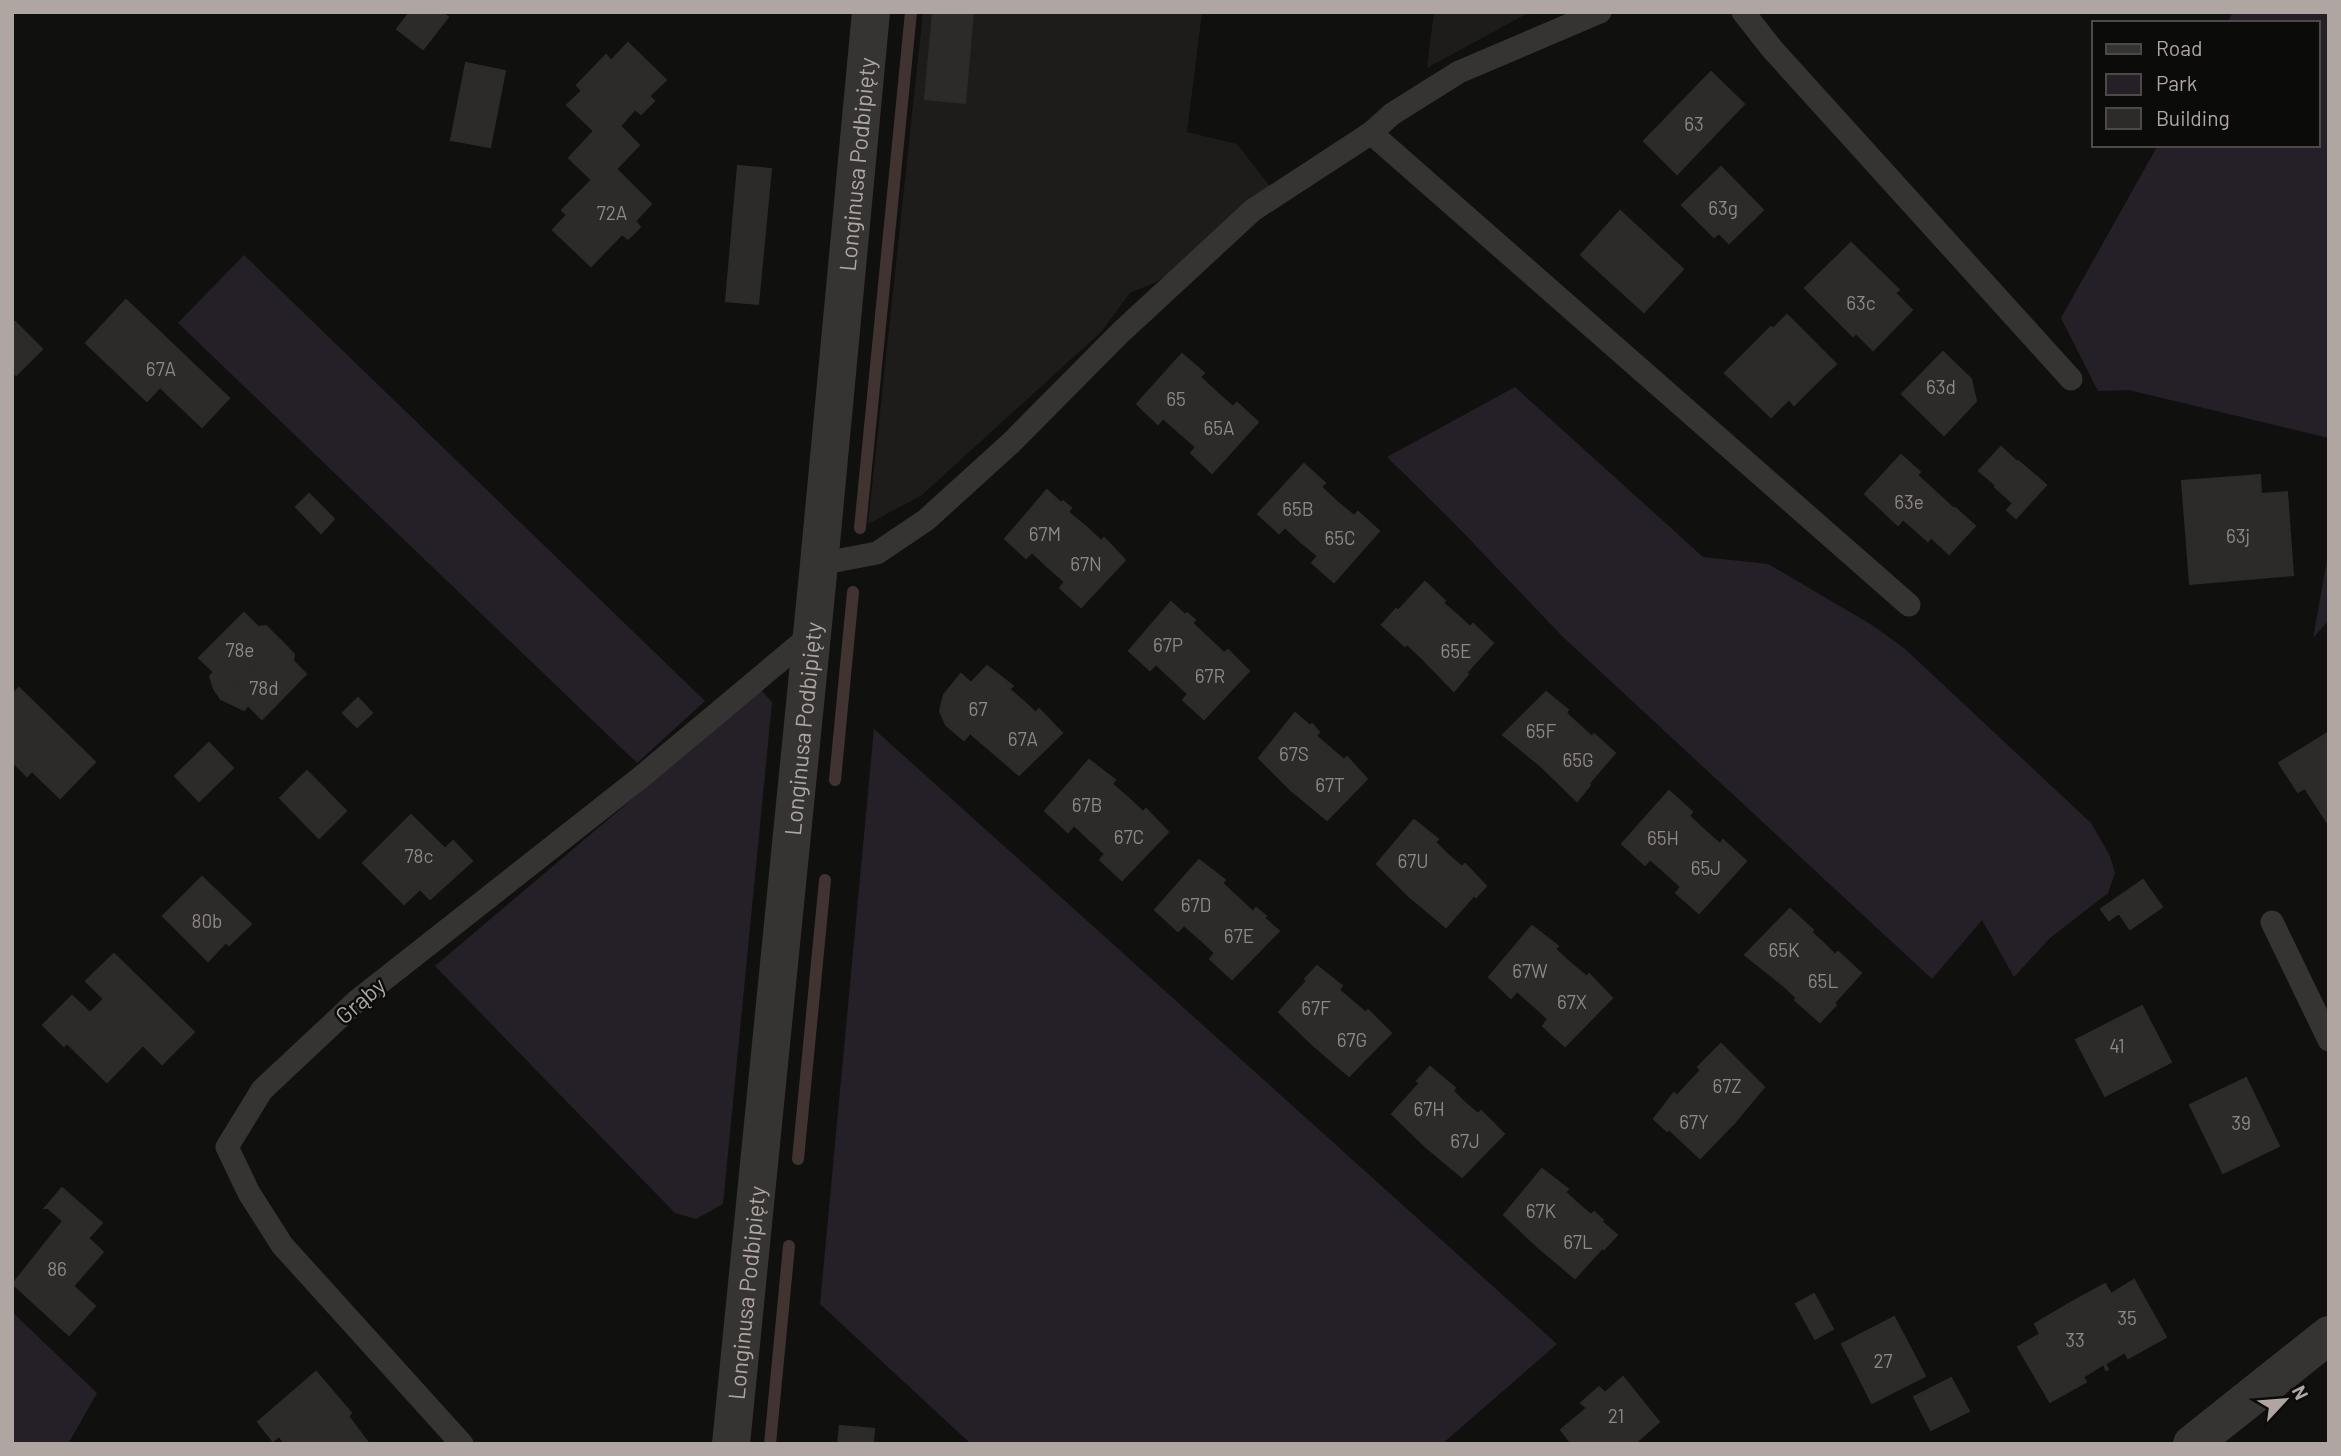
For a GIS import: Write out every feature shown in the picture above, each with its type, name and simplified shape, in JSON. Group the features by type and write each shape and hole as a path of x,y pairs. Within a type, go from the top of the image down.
{"street":[{"name":"Longinusa Podbipięty","path":"731,1444 871,12"},
{"path":"2192,1444 2329,1335"}],"lane":[{"path":"819,564 877,553 926,520 1012,442 1119,333 1253,209 1371,133 1392,114 1459,72 1600,12"},
{"path":"1743,12 1773,50 2071,379"},
{"path":"1371,133 1909,605"},
{"name":"Grąby","path":"463,1444 282,1245 249,1193 227,1147 262,1090 358,1000 640,778 812,634"},
{"path":"2272,922 2329,1040"}],"shaded area":[{"path":"923,12 1202,12 1187,132 1237,144 1272,189 1158,281 1130,293 1101,332 922,495 868,524"},
{"path":"1434,12 1530,12 1427,68"}],"green space":[{"path":"2233,12 2329,12 2329,438 2129,390 2098,391 2061,318 2157,147 2320,147 2320,21 2228,21"},
{"path":"244,255 705,701 637,763 178,323"},
{"path":"1515,387 1703,557 1768,564 1872,625 1904,648 2091,823 2110,856 2115,873 2108,893 2050,938 2014,977 1982,920 1932,979 1562,636 1387,457"},
{"path":"2329,549 2329,620 2313,638"},
{"path":"761,690 772,702 723,1204 696,1219 675,1213 435,966"},
{"path":"874,729 1557,1344 1442,1444 971,1444 820,1304"},
{"path":"12,1312 97,1393 68,1444 12,1444"}],"building":[{"path":"410,12 441,12 448,17 423,49 397,29"},
{"path":"933,12 973,12 965,103 925,99"},
{"path":"628,43 666,80 649,96 654,101 641,114 635,109 620,126 639,145 616,169 651,204 635,221 640,227 628,239 622,234 591,266 553,230 567,215 562,210 592,180 569,158 594,131 567,105 582,91 577,85 606,55 611,61"},
{"path":"466,63 505,71 490,147 451,140"},
{"path":"1711,72 1744,104 1677,174 1644,141"},
{"path":"738,166 771,169 758,304 726,301"},
{"path":"1721,167 1763,210 1729,243 1719,233 1714,237 1682,205"},
{"path":"1620,211 1683,269 1644,312 1581,255"},
{"path":"1851,243 1899,290 1895,293 1912,310 1873,350 1856,333 1853,336 1805,288"},
{"path":"126,300 229,398 202,427 160,387 147,401 86,343"},
{"path":"1787,315 1836,364 1822,377 1773,329"},
{"path":"15,322 42,349 16,375 12,370 12,325"},
{"path":"1771,327 1822,377 1794,405 1789,399 1771,417 1725,373"},
{"path":"1943,352 1971,379 1976,401 1944,435 1902,394"},
{"path":"1182,354 1204,373 1200,377 1216,392 1180,433 1163,418 1158,424 1137,404"},
{"path":"1216,392 1233,407 1237,403 1258,422 1212,473 1191,453 1196,447 1180,433"},
{"path":"2001,447 2017,462 1996,485 1979,471"},
{"path":"1901,455 1920,472 1917,475 1954,509 1928,541 1903,519 1898,525 1865,494"},
{"path":"2018,461 2037,477 2013,503 1995,487"},
{"path":"1304,464 1325,483 1321,487 1337,502 1301,542 1285,527 1279,533 1258,514"},
{"path":"2260,475 2261,494 2287,492 2293,575 2190,584 2182,481"},
{"path":"2037,477 2046,485 2016,518 2007,510"},
{"path":"1047,490 1071,508 1068,512 1085,526 1048,567 1032,552 1026,558 1005,539"},
{"path":"309,494 334,519 321,533 296,507"},
{"path":"1337,502 1354,516 1358,512 1379,531 1334,582 1312,563 1318,556 1301,542"},
{"path":"1955,508 1975,526 1949,554 1931,537"},
{"path":"1085,526 1101,541 1104,538 1125,560 1081,607 1060,588 1065,582 1048,567"},
{"path":"1425,582 1457,615 1420,656 1382,625"},
{"path":"1171,602 1195,620 1192,623 1208,638 1172,679 1156,664 1150,670 1129,651"},
{"path":"244,613 258,627 266,626 280,640 221,699 210,676 214,672 199,658"},
{"path":"1457,615 1470,627 1473,624 1493,643 1454,691 1420,656"},
{"path":"1208,638 1224,653 1228,650 1249,671 1204,719 1183,700 1188,694 1172,679"},
{"path":"280,640 294,654 293,661 306,674 262,719 248,705 244,710 221,699"},
{"path":"987,666 1013,686 1009,689 1023,701 984,745 970,733 964,740 946,725 940,711 944,695 961,674 971,683"},
{"path":"19,688 95,762 60,798 32,771 27,776 12,761 12,695"},
{"path":"1546,692 1568,710 1566,713 1579,725 1541,766 1503,735"},
{"path":"358,698 372,713 357,727 343,713"},
{"path":"1023,701 1036,713 1039,709 1062,733 1019,775 984,745"},
{"path":"1295,713 1310,726 1312,724 1319,732 1316,736 1330,748 1291,790 1259,758"},
{"path":"1579,725 1592,737 1594,734 1615,753 1577,801 1541,766"},
{"path":"2329,732 2329,825 2305,788 2298,792 2279,763"},
{"path":"209,743 233,768 199,801 175,776"},
{"path":"1330,748 1344,760 1347,757 1367,779 1327,820 1291,790"},
{"path":"1089,760 1115,780 1112,784 1128,798 1090,840 1074,825 1068,832 1045,811"},
{"path":"307,771 346,811 319,838 280,798"},
{"path":"1669,791 1692,812 1689,816 1704,830 1666,873 1650,859 1645,865 1622,844"},
{"path":"1128,798 1143,812 1146,809 1168,832 1122,880 1100,860 1105,854 1090,840"},
{"path":"411,815 445,849 453,841 472,861 430,899 420,889 404,904 363,863"},
{"path":"1414,820 1438,839 1435,842 1448,855 1410,897 1377,864"},
{"path":"1704,830 1720,844 1723,840 1746,861 1699,913 1676,893 1681,887 1666,873"},
{"path":"1448,855 1462,867 1465,864 1486,886 1476,897 1474,895 1446,927 1410,897"},
{"path":"1199,860 1225,880 1222,883 1237,897 1200,939 1184,925 1178,931 1155,910"},
{"path":"202,877 251,924 229,945 226,942 208,961 163,916"},
{"path":"2143,880 2162,907 2130,929 2119,913 2109,920 2101,909"},
{"path":"1237,897 1253,912 1256,908 1266,916 1264,918 1279,931 1232,979 1210,959 1215,953 1200,939"},
{"path":"1790,909 1823,943 1784,986 1745,955"},
{"path":"1532,926 1558,946 1555,949 1570,963 1533,1005 1517,991 1511,998 1489,977"},
{"path":"1823,943 1835,955 1838,952 1861,973 1820,1022 1795,1000 1797,998 1784,986"},
{"path":"114,954 194,1032 162,1064 143,1045 107,1082 67,1043 64,1046 43,1025 72,996 90,1013 104,999 86,981"},
{"path":"1570,963 1587,977 1589,974 1612,998 1565,1046 1543,1026 1548,1019 1533,1005"},
{"path":"1317,966 1342,986 1339,990 1352,1001 1313,1045 1279,1012"},
{"path":"1352,1001 1366,1013 1368,1010 1391,1033 1349,1076 1313,1045"},
{"path":"2142,1006 2171,1062 2105,1096 2076,1040"},
{"path":"1721,1044 1764,1087 1734,1123 1689,1083 1701,1070 1698,1067"},
{"path":"1430,1067 1455,1088 1453,1091 1465,1103 1426,1147 1392,1114 1420,1083 1417,1081"},
{"path":"2246,1078 2279,1146 2223,1173 2190,1105"},
{"path":"1689,1083 1734,1123 1700,1158 1654,1119 1674,1093 1677,1096"},
{"path":"1465,1103 1478,1114 1481,1111 1504,1134 1462,1177 1426,1147"},
{"path":"1542,1169 1568,1189 1565,1192 1578,1204 1539,1248 1504,1215"},
{"path":"62,1188 102,1223 88,1238 103,1252 73,1286 95,1306 69,1335 13,1284 63,1221 45,1208"},
{"path":"1578,1204 1591,1215 1594,1212 1617,1235 1575,1278 1539,1248"},
{"path":"2134,1280 2166,1337 2128,1358 2125,1352 2105,1364 2108,1369 2106,1370 2104,1364 2083,1377 2086,1382 2050,1402 2018,1347 2040,1334 2035,1324 2070,1303 2105,1284 2111,1294"},
{"path":"1814,1294 1833,1329 1815,1339 1796,1304"},
{"path":"1894,1317 1925,1376 1872,1403 1842,1344"},
{"path":"316,1372 351,1413 348,1416 369,1444 285,1444 279,1436 273,1441 258,1422"},
{"path":"1623,1377 1659,1422 1634,1444 1572,1444 1561,1430 1587,1408 1581,1403 1599,1387 1605,1393"},
{"path":"1951,1378 1969,1411 1931,1430 1914,1397"},
{"path":"840,1426 874,1429 873,1444 838,1444"}],"waterway":[{"path":"860,528 911,12"},
{"path":"835,780 853,592"},
{"path":"798,1159 825,880"},
{"path":"770,1444 789,1246"}]}
